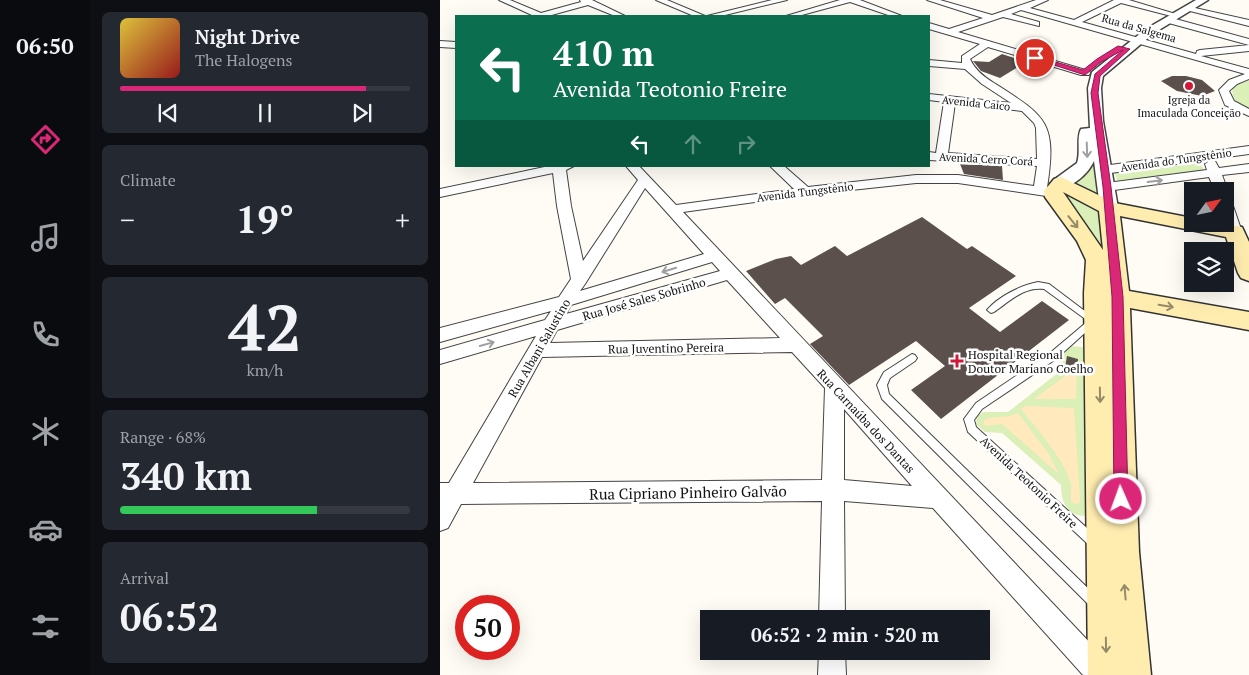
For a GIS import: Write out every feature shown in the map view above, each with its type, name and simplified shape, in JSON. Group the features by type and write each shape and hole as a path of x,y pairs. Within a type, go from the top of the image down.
{"main road":[{"path":"1048,180 1184,219"},
{"path":"1048,180 1064,211 1087,240 1097,260 1132,675"},
{"path":"1107,675 1103,551 1101,307 1108,198"},
{"path":"1234,232 1248,267"},
{"path":"1101,307 1249,321"}],"street":[{"path":"503,0 538,15"},
{"path":"660,0 698,15"},
{"path":"740,0 763,7"},
{"path":"717,15 763,7 783,0"},
{"path":"931,0 993,18"},
{"path":"941,3 950,0"},
{"path":"950,32 1044,0"},
{"path":"1076,22 1120,0 1249,42"},
{"path":"543,15 586,1 619,15"},
{"path":"794,15 856,1 895,15"},
{"path":"1085,73 1099,60 1129,44 1170,16 1196,2 1248,22"},
{"name":"Rua da Salgema","path":"1022,8 1076,22 1129,44 1191,54 1249,72"},
{"path":"869,13 878,10"},
{"path":"1003,14 1048,27"},
{"path":"930,26 1085,73"},
{"path":"440,44 455,45"},
{"path":"986,44 965,58 968,66 985,81 1034,115 1041,128 1048,180 1078,171 1086,163 1097,75 1129,44"},
{"path":"1191,54 1249,48"},
{"path":"930,63 968,66"},
{"path":"1085,73 1091,120 1108,198"},
{"path":"1249,76 1233,82 1224,90 1229,103 1249,113"},
{"name":"Avenida Caico","path":"930,97 1024,108"},
{"path":"935,157 950,100"},
{"name":"Avenida do Tungstênio","path":"1103,170 1249,150"},
{"path":"1208,156 1218,182"},
{"name":"Avenida Cerro Corá","path":"935,157 1048,180"},
{"path":"440,193 563,167 564,206 579,280"},
{"name":"Rua Carnaúba dos Dantas","path":"633,167 1101,675"},
{"path":"777,167 805,191"},
{"name":"Avenida do Tungstênio","path":"1108,198 1216,173 1249,168"},
{"name":"Avenida Tungstênio","path":"671,210 805,191 939,178 991,182 1048,180"},
{"name":"Rua Albani Salustino","path":"440,520 447,494 537,350 565,301 644,180"},
{"name":"Rua José Sales Sobrinho","path":"440,336 716,256"},
{"name":"Rua José Sales Sobrinho","path":"440,357 732,273"},
{"name":"Rua Juventino Pereira","path":"537,350 795,345"},
{"path":"832,610 834,387"},
{"name":"Rua Cipriano Pinheiro Galvão","path":"447,494 834,490 936,498"},
{"path":"832,660 832,675"}],"lane":[{"path":"991,310 1029,285 1037,284 1101,307"},
{"name":"Avenida Teotonio Freire","path":"1101,307 1052,356 979,406 969,419 972,429 1103,551"},
{"path":"912,358 887,376 882,385 885,396 1106,614"}],"green space":[{"path":"1249,80 1249,109 1235,100 1232,91 1233,86"},
{"path":"1095,162 1102,201 1069,184 1084,175"},
{"path":"1198,162 1206,171 1117,181 1115,173"},
{"path":"1066,193 1095,205 1103,214 1103,258 1063,197"},
{"path":"1071,346 1083,347 1088,511 1084,516 1069,510 1062,496 1061,485 1002,433 985,432 976,424 977,416 983,412 1008,412 1059,372 1064,352"}],"sand":[{"path":"1065,368 1077,371 1076,399 1034,399 1065,376"},
{"path":"1026,406 1074,408 1080,498 1080,502 1077,504 1072,503 1071,484 1063,465 1021,409"},
{"path":"1018,413 1048,453 1059,474 1002,424 986,426 983,424 984,420"}],"building":[{"path":"1002,54 1026,62 1000,78 981,71 973,61 989,62"},
{"name":"Igreja da Imaculada Conceição","path":"1172,76 1186,76 1202,80 1215,91 1202,96 1177,91 1161,81"},
{"path":"960,164 1002,166 1003,180 964,174"},
{"path":"922,217 967,249 972,246 1016,276 969,308 1000,332 1042,301 1069,320 941,419 911,390 945,366 916,341 849,385 810,344 823,336 785,298 775,304 746,271 776,259 791,256 801,265 835,246 847,256"},
{"path":"1067,356 1078,359 1077,371 1065,368"}],"place":[{"name":"Igreja da Imaculada Conceição","path":"1189,86"},
{"name":"Hospital Regional Doutor Mariano Coelho","path":"957,361"}],"route":[{"path":"1035,58 1085,73 1099,60 1120,47 1127,49 1097,75 1094,93 1103,170 1107,187 1118,297 1118,411 1121,499"}]}
